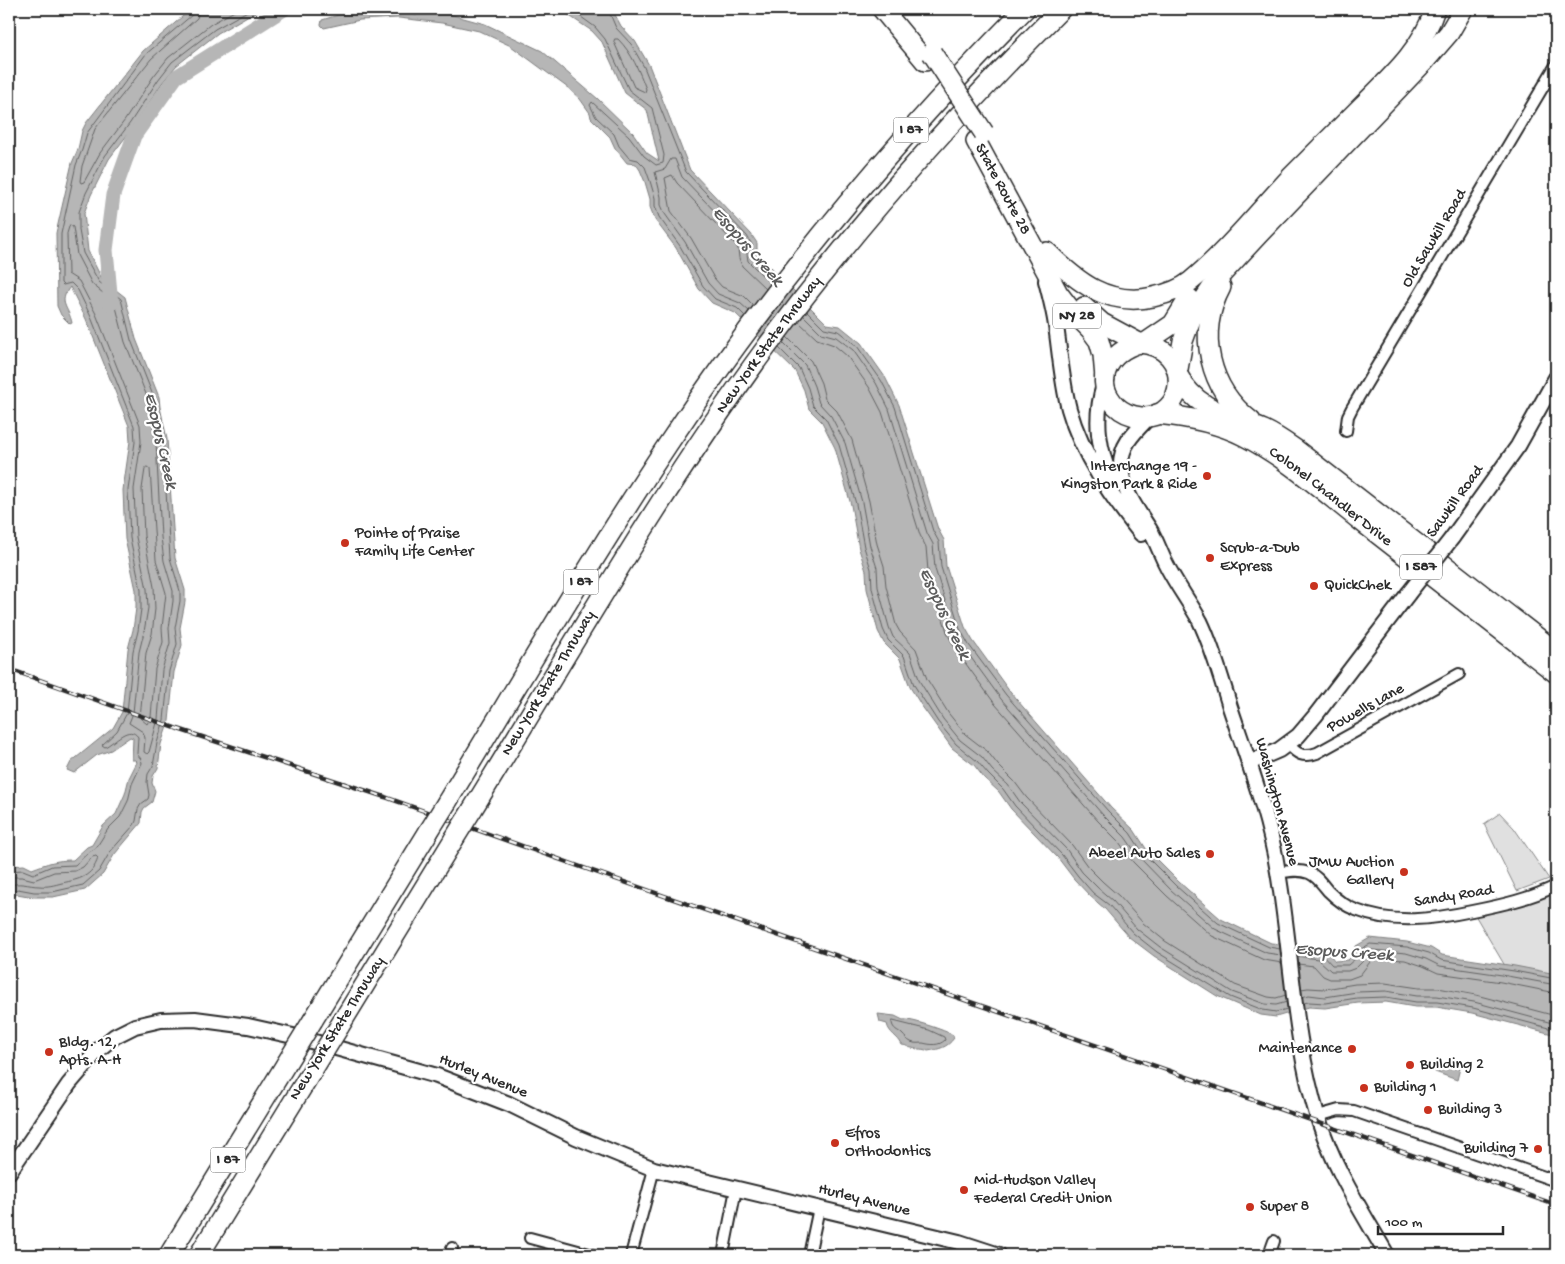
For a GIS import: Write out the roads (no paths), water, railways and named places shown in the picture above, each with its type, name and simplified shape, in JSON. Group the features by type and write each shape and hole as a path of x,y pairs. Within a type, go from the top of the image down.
{"highway":[{"name":"State Route 28","path":"882,9 929,57"},
{"name":"State Route 28","path":"899,9 980,137 1045,259 1064,302 1099,341 1104,381"},
{"name":"New York State Thruway","path":"169,1255 644,482 722,367 804,257 891,153 953,84 1025,9"},
{"name":"New York State Thruway","path":"199,1255 665,496 742,382 824,272 909,171 1002,68 1061,9"},
{"path":"1002,68 1074,9"},
{"path":"1045,259 1064,269 1084,285 1106,295 1129,299 1151,298 1174,291 1191,280 1225,248 1290,178 1399,68 1421,39 1435,9"},
{"path":"1399,68 1415,56 1433,36 1449,9"},
{"path":"1436,48 1458,9"},
{"path":"1225,248 1188,299 1173,324 1142,343 1126,347 1116,354 1109,364 1104,381 1111,400 1120,409 1131,415 1144,417 1154,415 1167,406 1175,396 1183,341 1198,308 1220,277 1436,48 1456,22 1463,9"},
{"path":"1258,235 1228,276 1214,301 1207,341 1210,361 1222,388 1243,415 1266,431"},
{"name":"State Route 28","path":"1045,259 1085,309 1102,323 1142,343"},
{"path":"1142,343 1156,346 1165,352 1178,373"},
{"name":"Colonel Chandler Drive","path":"1178,373 1196,398 1212,410 1266,431 1306,457 1556,652"},
{"name":"Colonel Chandler Drive","path":"1154,415 1179,416 1215,424 1245,436 1318,487 1556,672"}],"street":[{"name":"Old Sawkill Road","path":"1346,431 1348,416 1352,408 1556,65"},
{"path":"1045,259 1065,390 1073,421 1093,464 1122,510 1140,534"},
{"name":"Sawkill Road","path":"1249,763 1270,755 1288,744 1315,716 1452,538 1518,446 1556,378"},
{"name":"Washington Avenue","path":"1104,381 1100,396 1098,418 1101,449 1114,485 1140,534 1166,564"},
{"name":"Washington Avenue","path":"1154,415 1132,435 1123,450 1121,474 1126,490 1166,564 1188,599 1206,636 1265,814 1278,872 1298,1024 1307,1075 1318,1116 1332,1156 1345,1184 1387,1255"},
{"name":"Powells Lane","path":"1288,744 1298,754 1304,756 1317,753 1459,674"},
{"name":"Sandy Road","path":"1278,872 1308,872 1315,876 1331,894 1344,904 1369,914 1398,919 1428,919 1496,906 1529,898 1556,886"},
{"name":"Hurley Avenue","path":"9,1172 68,1084 99,1050 115,1036 135,1026 161,1020 180,1018 214,1020 248,1026 369,1056 437,1076 500,1101 576,1137 654,1169 957,1242 999,1255"},
{"path":"1318,1116 1339,1110 1354,1111 1556,1181"},
{"path":"631,1255 654,1169"},
{"path":"723,1255 736,1188"},
{"path":"809,1255 819,1208"},
{"path":"530,1238 593,1255"},
{"path":"1269,1255 1274,1241"}],"water":[{"path":"191,9 264,9 249,15 218,33 176,66 109,159 84,213 88,251 102,279 125,297 136,339 159,397 167,439 175,558 185,590 185,602 180,628 182,645 174,672 169,721 161,744 158,768 153,776 152,783 155,791 152,802 142,812 141,823 114,855 103,874 85,890 53,897 34,897 17,894 9,899 9,866 24,865 32,869 52,862 73,860 87,847 92,845 103,826 116,814 137,762 132,760 133,738 130,737 111,750 97,755 74,773 67,770 71,762 113,728 122,712 128,649 136,608 136,590 125,539 123,490 130,441 129,426 86,319 70,287 66,292 64,301 72,323 70,324 61,315 57,306 56,233 72,163 86,123 143,51"},
{"path":"373,9 406,9 449,14 485,24 542,51 598,99 633,133 647,153 659,161 647,110 625,93 602,42 592,31 559,9 612,9 621,26 635,41 649,65 690,170 751,234 757,243 757,254 827,324 840,326 861,343 885,377 899,405 938,529 944,540 946,566 965,627 973,641 1010,692 1111,808 1134,830 1147,850 1179,882 1221,919 1271,943 1324,948 1335,961 1348,960 1353,955 1356,946 1370,938 1407,942 1431,948 1442,955 1556,974 1556,1035 1472,1013 1386,1002 1358,1003 1325,1008 1309,1007 1276,1017 1261,1015 1217,996 1154,956 1129,937 1105,909 1074,879 1058,858 1011,809 999,792 974,765 952,748 921,705 910,687 900,659 884,643 878,631 867,589 866,571 859,549 851,505 835,448 822,422 809,409 804,390 795,371 735,313 712,303 699,289 676,248 655,220 650,207 650,199 645,182 636,164 627,163 615,148 610,137 591,118 590,113 580,99 568,88 511,46 479,31 442,23 399,18 360,20 324,28 321,25 322,20 338,15"},
{"path":"878,1014 895,1016 903,1020 928,1025 953,1035 954,1038 946,1046 936,1050 928,1051 909,1048 902,1045 887,1024 880,1022"},
{"path":"1437,1063 1461,1064 1457,1080 1435,1072"}],"waterway":[{"name":"Esopus Creek","path":"111,304 106,250 113,195 134,136 176,77 284,9"}],"railway":[{"path":"9,669 178,729 385,797 581,867 1556,1205"}],"place":[{"name":"Interchange 19 - Kingston Park & Ride","path":"1207,476"},
{"name":"Pointe of Praise Family Life Center","path":"345,543"},
{"name":"Scrub-a-Dub Express","path":"1210,558"},
{"name":"QuickChek","path":"1314,586"},
{"name":"Abeel Auto Sales","path":"1210,854"},
{"name":"JMW Auction Gallery","path":"1404,872"},
{"name":"Maintenance","path":"1352,1049"},
{"name":"Bldg. 12, Apts. A-H","path":"49,1052"},
{"name":"Building 2","path":"1410,1065"},
{"name":"Building 1","path":"1364,1088"},
{"name":"Building 3","path":"1428,1110"},
{"name":"Efros Orthodontics","path":"835,1143"},
{"name":"Building 7","path":"1538,1149"},
{"name":"Mid-Hudson Valley Federal Credit Union","path":"964,1190"},
{"name":"Super 8","path":"1250,1207"}]}
